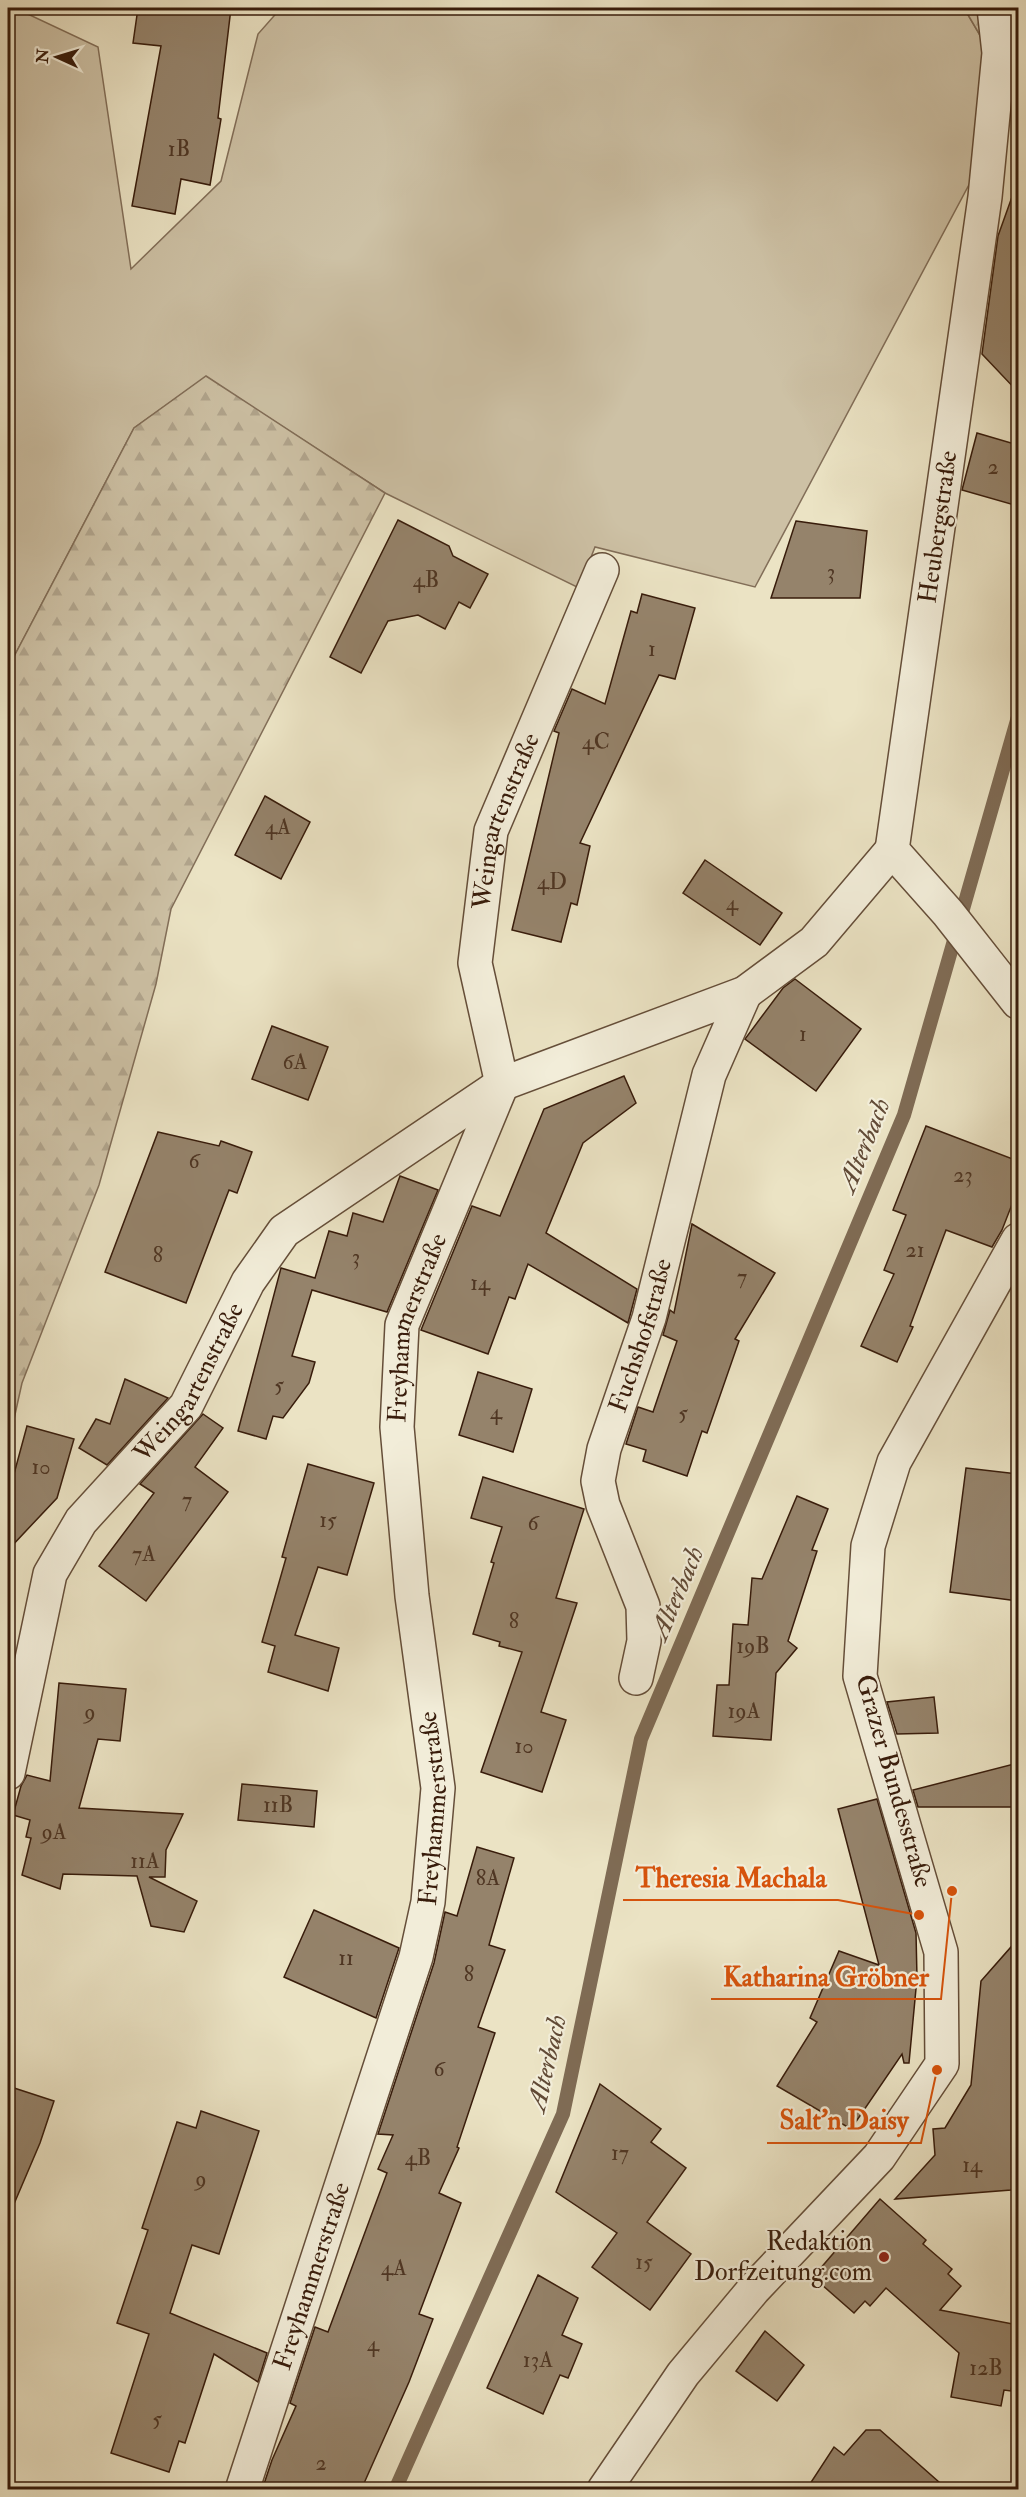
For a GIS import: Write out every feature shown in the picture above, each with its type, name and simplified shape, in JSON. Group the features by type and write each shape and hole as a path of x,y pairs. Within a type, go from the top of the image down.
{"street":[{"name":"Heubergstraße","path":"892,850 986,186 999,53 994,8"},
{"name":"Weingartenstraße","path":"502,1084 475,963 491,831 602,570"},
{"path":"892,850 948,913 1018,1002"},
{"name":"Weingartenstraße","path":"8,1773 50,1574 81,1521 186,1406 248,1282 284,1231 502,1084 745,993 814,942 892,850"},
{"name":"Fuchshofstraße","path":"636,1678 644,1641 643,1606 603,1505 598,1481 604,1449 655,1298 709,1076 745,993"},
{"name":"Freyhammerstraße","path":"242,2490 416,1957 428,1902 438,1788 412,1596 397,1427 402,1325 502,1084"},
{"name":"Grazer Bundesstraße","path":"604,2490 683,2374 754,2289 879,2157 942,2064 941,1952 860,1676 868,1546 894,1462 1018,1240"}],"green space":[{"path":"8,8 15,8 98,47 131,269 221,181 258,34 281,8 964,8 984,42 972,179 755,587 595,547 579,588 385,493 206,377 134,428 8,668"},
{"path":"964,8 1018,8 1018,44 984,42"},
{"path":"206,376 385,493 171,909 156,984 99,1185 22,1383 8,1446 8,668 134,428"}],"building":[{"path":"138,8 231,8 218,118 221,119 210,185 181,179 175,214 132,206 161,46 133,43"},
{"path":"1013,194 1018,195 1018,392 982,354 998,236"},
{"path":"977,433 1018,445 1018,506 962,490"},
{"path":"398,520 449,546 453,556 488,574 470,608 459,602 445,629 418,615 388,621 361,673 330,657"},
{"path":"796,521 867,531 860,598 771,598"},
{"path":"642,594 695,608 675,679 659,675 580,843 590,846 577,905 571,903 561,942 512,930 559,733 554,731 572,689 605,704 631,611 637,613"},
{"path":"265,796 310,822 281,879 235,855"},
{"path":"705,860 782,913 760,945 683,893"},
{"path":"795,979 861,1029 816,1091 745,1039 783,988"},
{"path":"272,1026 328,1047 308,1100 252,1079"},
{"path":"624,1076 636,1103 583,1143 546,1233 637,1289 628,1323 528,1264 515,1299 509,1297 488,1354 421,1330 472,1206 500,1216 544,1109"},
{"path":"926,1126 1018,1161 1018,1189 1002,1230 992,1247 946,1230 910,1326 913,1327 897,1362 861,1346 894,1274 884,1270 906,1215 893,1210"},
{"path":"158,1132 219,1146 221,1141 252,1152 237,1193 229,1190 186,1303 105,1272"},
{"path":"400,1176 438,1190 387,1312 312,1290 292,1356 315,1362 309,1383 283,1418 273,1416 266,1439 238,1431 281,1268 315,1278 329,1231 347,1236 353,1213 383,1222"},
{"path":"692,1224 775,1273 735,1339 739,1341 707,1433 702,1431 687,1476 643,1461 646,1450 626,1444 638,1407 653,1412 677,1341 663,1335 670,1310 674,1313"},
{"path":"478,1372 532,1389 513,1452 459,1435"},
{"path":"125,1379 168,1398 107,1465 79,1448 96,1419 110,1424"},
{"path":"203,1414 223,1428 195,1467 228,1492 146,1601 99,1566 154,1493 140,1484"},
{"path":"27,1426 74,1439 57,1498 8,1550 8,1496"},
{"path":"308,1464 374,1483 347,1575 318,1567 295,1635 339,1648 328,1691 268,1672 275,1646 262,1642 286,1558 282,1557"},
{"path":"966,1468 1018,1474 1018,1601 950,1592"},
{"path":"483,1477 584,1509 556,1598 577,1603 541,1712 566,1720 542,1792 481,1772 522,1652 499,1646 500,1642 473,1634 502,1527 471,1518"},
{"path":"797,1496 828,1509 812,1550 817,1551 788,1641 797,1648 776,1673 771,1740 713,1736 717,1685 729,1685 733,1624 748,1625 752,1578 762,1579"},
{"path":"59,1683 126,1689 120,1741 98,1739 79,1808 183,1814 166,1850 165,1877 149,1877 197,1901 184,1932 151,1926 137,1876 63,1874 60,1889 22,1875 31,1838 26,1837 30,1820 13,1815 21,1786 27,1775 50,1781"},
{"path":"934,1697 938,1733 897,1734 887,1702"},
{"path":"1018,1763 1018,1807 918,1807 913,1790"},
{"path":"242,1784 317,1791 314,1827 238,1820"},
{"path":"877,1799 916,1933 917,1978 909,2063 904,2063 902,2054 851,2129 777,2086 817,2022 810,2018 839,1951 879,1965 838,1809"},
{"path":"477,1847 514,1858 489,1945 505,1950 478,2027 495,2033 457,2147 459,2148 439,2193 461,2203 419,2314 433,2319 409,2382 361,2490 262,2490 272,2460 296,2406 290,2403 315,2327 328,2332 387,2173 378,2169 393,2135 378,2134 434,1963 445,1912 457,1916"},
{"path":"314,1910 399,1948 376,2018 284,1977"},
{"path":"1018,1939 1018,2177 1011,2190 895,2199 935,2155 933,2129 945,2128 971,2085 981,1981"},
{"path":"600,2084 661,2129 651,2142 686,2168 647,2222 691,2254 650,2310 592,2267 617,2233 556,2192"},
{"path":"8,2086 54,2101 40,2143 8,2218"},
{"path":"201,2111 259,2131 219,2254 192,2245 170,2313 267,2353 258,2382 214,2354 185,2443 179,2441 169,2472 111,2453 149,2334 117,2323 148,2230 142,2228 177,2122 196,2128"},
{"name":"Redaktion Dorfzeitung.com","path":"880,2199 926,2240 923,2244 952,2269 948,2274 961,2286 940,2310 1018,2325 1018,2346 1011,2391 1004,2390 1001,2406 951,2397 959,2353 886,2288 870,2306 865,2301 854,2313 813,2277"},
{"path":"538,2275 578,2298 562,2335 582,2344 568,2378 560,2375 543,2414 487,2388"},
{"path":"765,2331 804,2365 777,2401 736,2371"},
{"path":"866,2430 880,2430 948,2490 806,2490 834,2447 844,2455"}],"waterway":[{"name":"Alterbach","path":"395,2490 563,2114 641,1739 904,1115 1018,717"}],"place":[{"name":"Katharina Gröbner","path":"952,1891"},
{"name":"Theresia Machala","path":"919,1915"},
{"name":"Salt’n Daisy","path":"937,2070"},
{"name":"Redaktion Dorfzeitung.com","path":"884,2257"}]}
